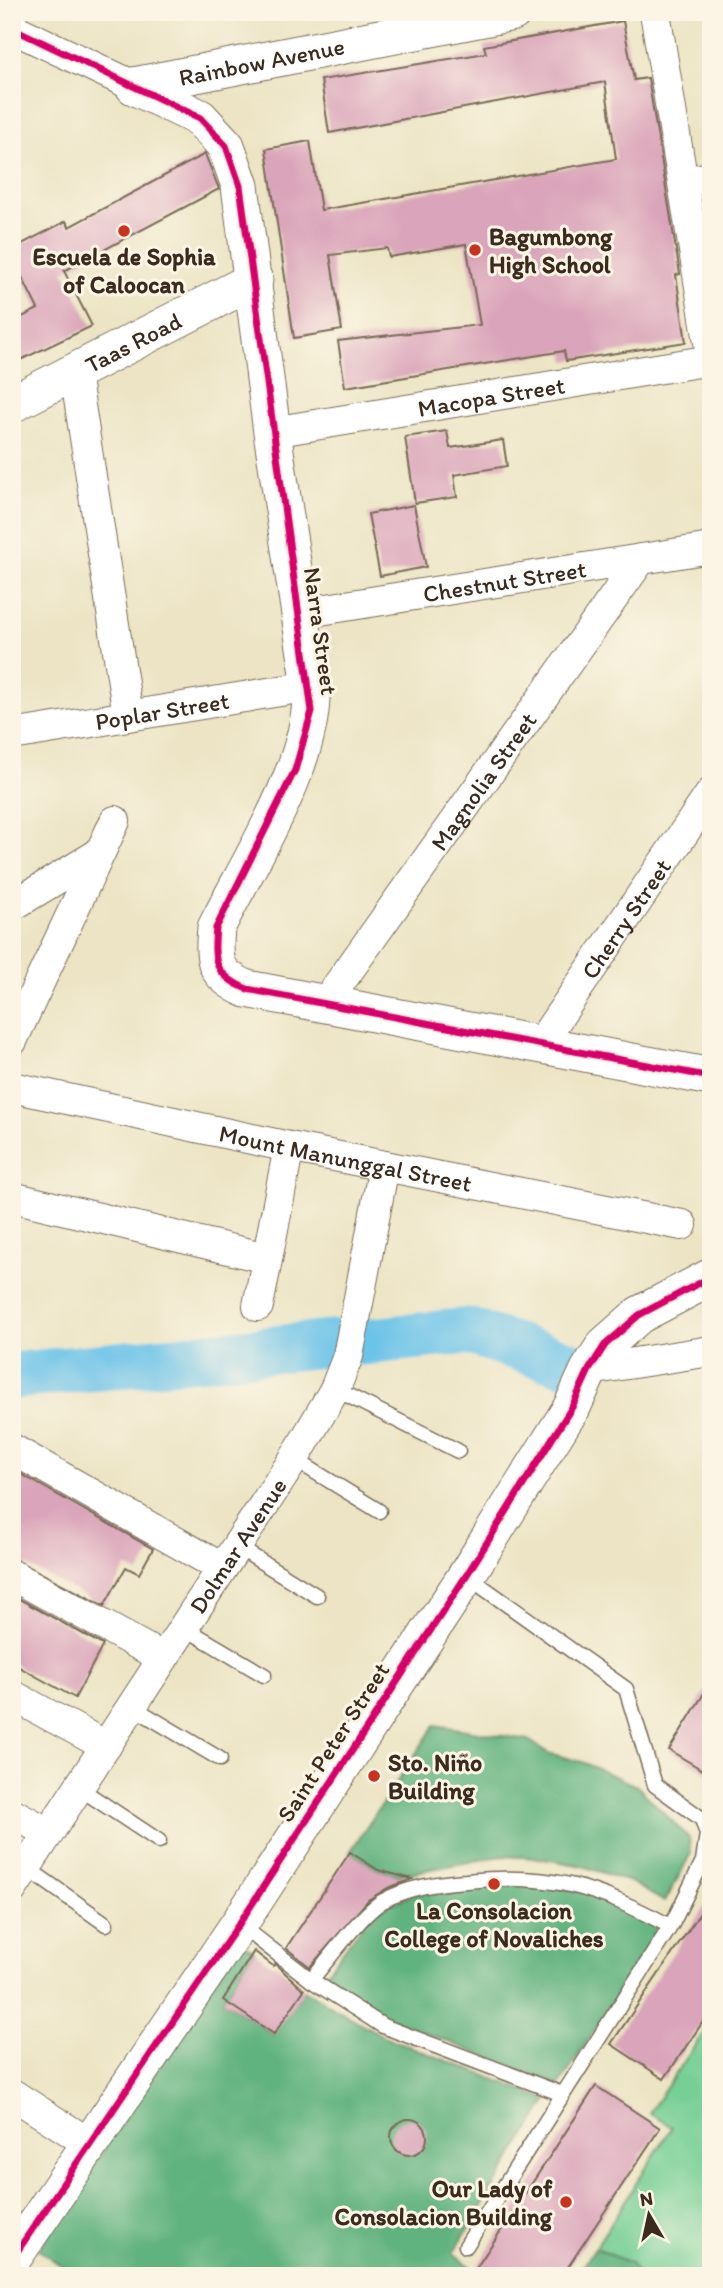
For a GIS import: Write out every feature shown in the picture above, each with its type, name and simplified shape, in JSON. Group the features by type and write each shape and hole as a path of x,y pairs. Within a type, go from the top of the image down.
{"street":[{"name":"Rainbow Avenue","path":"134,86 513,12"},
{"path":"655,12 697,179 711,354"},
{"name":"Narra Street","path":"12,29 200,118 226,146 240,186 272,432 311,686 312,711 295,770 216,928 214,949 217,967 230,982 247,989 711,1077"},
{"name":"Taas Road","path":"12,404 254,280"},
{"name":"Macopa Street","path":"272,432 711,360"},
{"path":"75,373 128,715"},
{"name":"Chestnut Street","path":"300,613 711,548"},
{"name":"Magnolia Street","path":"326,1002 641,558"},
{"name":"Poplar Street","path":"12,735 311,686"},
{"name":"Cherry Street","path":"540,1044 711,793"},
{"path":"12,1041 115,821"},
{"path":"12,906 98,854"},
{"name":"Mount Manunggal Street","path":"12,1087 289,1147 682,1225"},
{"path":"258,1306 289,1147"},
{"name":"Dolmar Avenue","path":"20,1879 294,1459 335,1389 348,1356 384,1166"},
{"path":"12,1197 266,1258"},
{"name":"Saint Peter Street","path":"12,2259 239,1924 466,1576 572,1407 589,1370 605,1345 639,1315 711,1277"},
{"path":"589,1370 711,1351"},
{"path":"12,1449 229,1557"},
{"path":"12,1575 163,1658"},
{"path":"12,1695 106,1746"},
{"path":"12,1813 50,1833"},
{"path":"12,2094 90,2144"}],"lane":[{"path":"335,1389 458,1451"},
{"path":"294,1459 379,1511"},
{"path":"229,1557 317,1596"},
{"path":"466,1576 626,1689 655,1786 702,1819 707,1834 703,1861 670,1926 466,2246"},
{"path":"183,1627 264,1675"},
{"path":"131,1706 220,1759"},
{"path":"79,1788 159,1841"},
{"path":"311,1980 381,1902 409,1889 450,1882 509,1877 550,1879 590,1889 670,1926"},
{"path":"20,1879 106,1924"},
{"path":"239,1924 311,1980 383,2026 562,2094"}],"green space":[{"path":"435,1725 528,1740 548,1753 582,1762 637,1786 689,1838 691,1853 665,1902 630,1882 583,1866 538,1858 501,1856 399,1875 378,1870 350,1852"},
{"path":"509,1881 586,1892 660,1926 559,2086 391,2019 322,1979 371,1913 411,1895 448,1886"},
{"path":"240,1941 254,1951 223,2000 273,2034 304,1990 383,2036 548,2100 453,2253 470,2266 463,2276 76,2276 39,2250"},
{"path":"711,2022 711,2276 638,2276 630,2263 595,2248 672,2127 649,2113"},
{"path":"595,2248 630,2263 638,2276 576,2276"}],"building":[{"path":"623,21 634,80 648,78 680,274 676,275 686,342 566,361 564,351 345,387 338,341 480,325 466,244 389,257 387,248 330,255 342,330 294,338 266,149 310,141 321,210 616,159 605,82 329,133 321,80 486,53 484,46"},
{"path":"205,154 219,189 64,271 92,326 12,364 12,322 38,309 12,257 12,249 66,221 69,227"},
{"path":"447,431 450,448 503,440 507,466 454,475 457,497 415,503 405,437"},
{"path":"414,505 426,567 380,576 368,514"},
{"path":"12,1469 153,1549 139,1574 126,1567 104,1606 12,1558"},
{"path":"12,1595 103,1645 75,1698 12,1663"},
{"path":"711,1682 711,1775 669,1750"},
{"path":"350,1852 378,1870 412,1879 388,1888 368,1900 310,1967 286,1948"},
{"path":"711,1897 711,2010 664,2079 611,2044"},
{"path":"254,1951 273,1966 275,1964 304,1990 274,2034 223,2000"},
{"name":"Our Lady of Consolacion Building","path":"596,2086 660,2128 562,2276 471,2276"},
{"path":"409,2119 422,2124 427,2137 422,2150 409,2155 396,2150 391,2137 396,2124"}],"waterway":[{"path":"362,1342 468,1331 568,1364"},
{"path":"12,1376 333,1343"}],"cycle path":[{"path":"12,28 200,118 226,146 240,186 312,711 295,770 216,928 215,949 218,966 228,978 247,989 711,1077"},
{"path":"12,2259 239,1924 466,1576 572,1407 589,1370 605,1345 639,1315 711,1277"}],"place":[{"name":"Escuela de Sophia of Caloocan","path":"124,231"},
{"name":"Bagumbong High School","path":"475,250"},
{"name":"Sto. Niño Building","path":"374,1776"},
{"name":"La Consolacion College of Novaliches","path":"494,1884"},
{"name":"Our Lady of Consolacion Building","path":"566,2202"}]}
